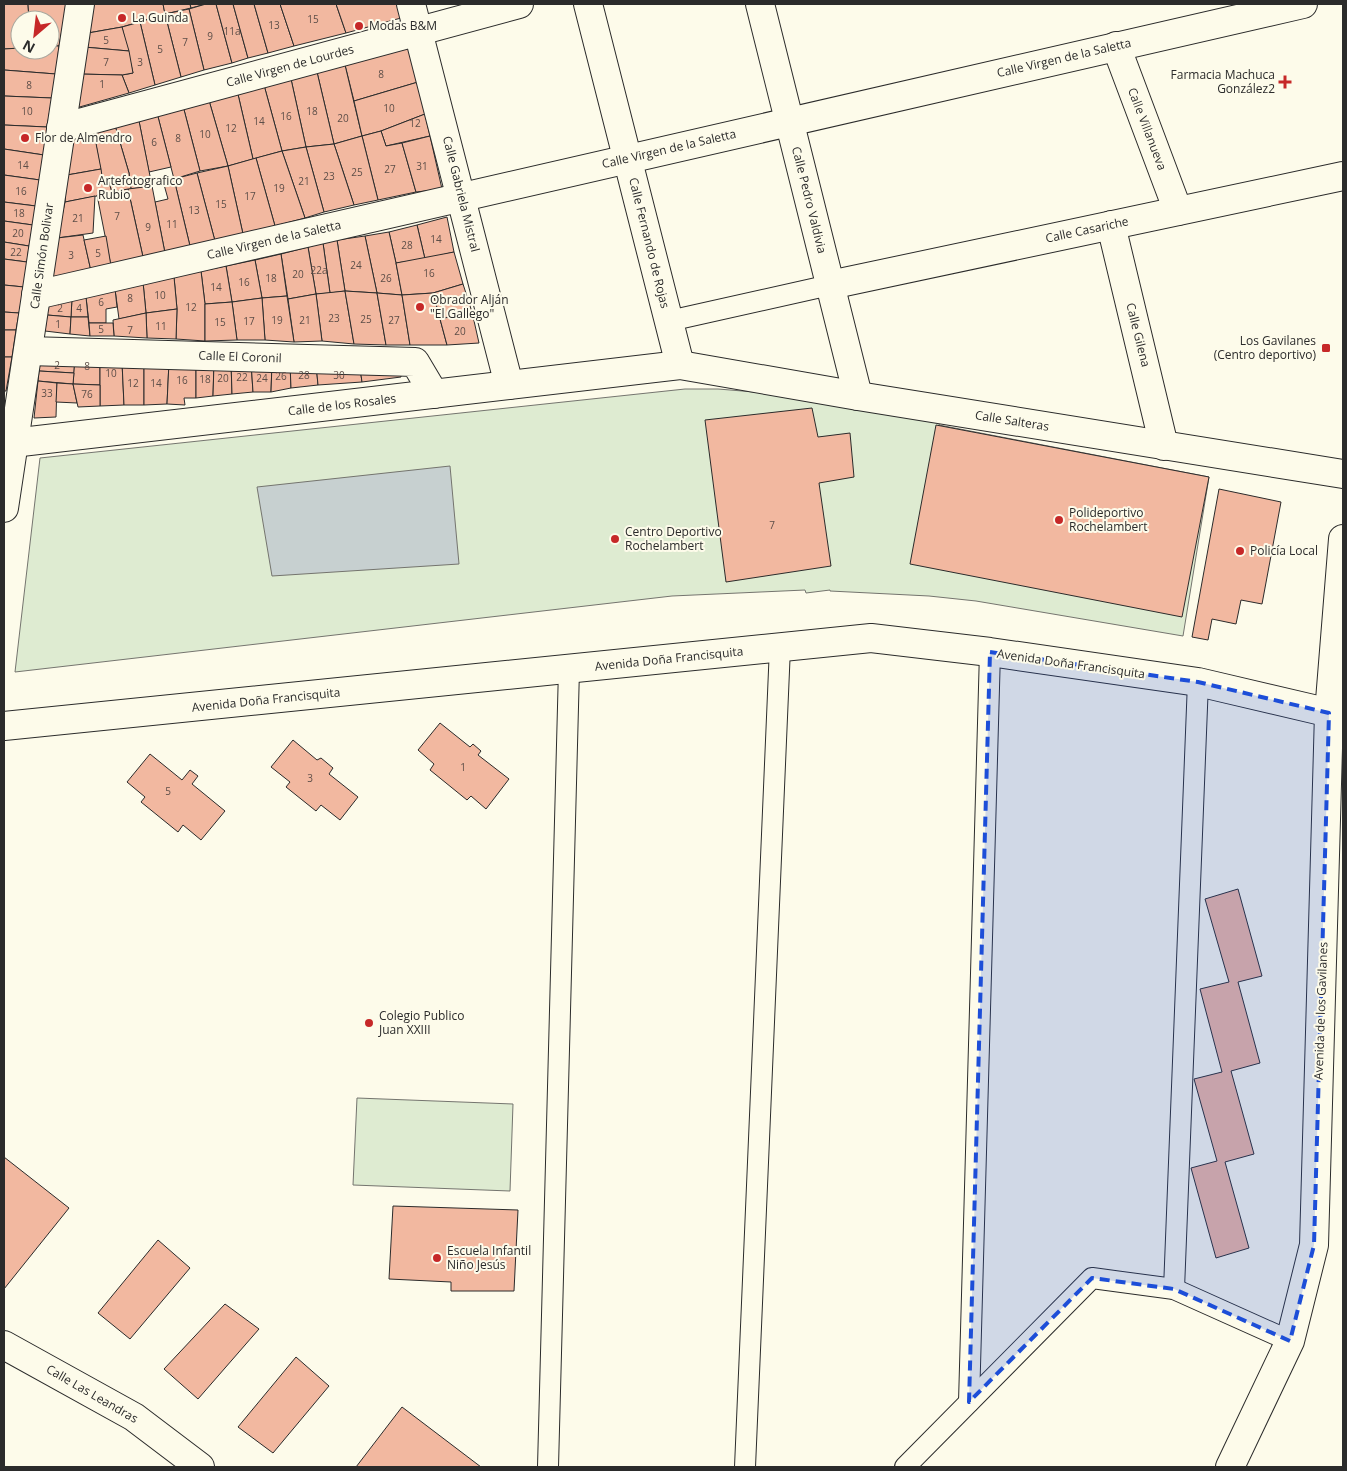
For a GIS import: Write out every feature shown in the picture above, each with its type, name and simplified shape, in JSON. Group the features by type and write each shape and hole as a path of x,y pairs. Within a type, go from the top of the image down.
{"street":[{"name":"Calle Simón Bolivar","path":"4,508 9,444 28,351 80,4"},
{"name":"Calle Gabriela Mistral","path":"412,4 510,385"},
{"name":"Calle Virgen de Lourdes","path":"61,128 519,4"},
{"name":"Calle Fernando de Rojas","path":"588,4 680,365"},
{"name":"Calle Pedro Valdivia","path":"760,4 858,396"},
{"name":"Calle Virgen de la Saletta","path":"36,294 1303,4"},
{"name":"Calle Villanueva","path":"1116,46 1178,211"},
{"name":"Calle Casariche","path":"830,285 1343,176"},
{"name":"Calle Gilena","path":"1110,225 1164,446"},
{"path":"669,321 830,285"},
{"name":"Calle El Coronil","path":"28,351 414,362 434,394"},
{"name":"Calle de los Rosales","path":"9,444 680,365"},
{"name":"Calle Salteras","path":"680,365 858,396 1343,474"},
{"name":"Avenida de los Gavilanes","path":"1230,1467 1290,1341 1314,1246 1343,539"},
{"name":"Avenida Doña Francisquita","path":"4,726 871,638 990,652 1198,682 1336,714"},
{"path":"745,1467 780,647"},
{"path":"969,1402 990,652"},
{"path":"548,1467 569,669"},
{"path":"1174,1289 1198,682"},
{"path":"905,1467 1092,1278 1174,1289 1290,1341"},
{"name":"Calle Las Leandras","path":"4,1345 134,1417 200,1467"}],"highlighted area":[{"path":"990,652 1198,682 1329,713 1314,1245 1290,1341 1174,1289 1092,1278 969,1402"}],"green space":[{"name":"Centro Deportivo Rochelambert","path":"685,389 718,389 815,397 940,421 939,425 1209,477 1183,636 976,601 830,590 806,593 805,590 672,596 15,672 40,458"},
{"path":"357,1098 513,1104 510,1191 353,1185"}],"shaded area":[{"path":"450,466 459,564 272,576 257,487"}],"building":[{"path":"4,4 28,4 28,10 10,10 10,49 4,49"},
{"path":"28,4 67,4 60,41 60,10 28,10"},
{"name":"La Guinda","path":"93,4 163,4 165,14 122,27 88,33"},
{"path":"163,4 190,4 191,8 165,14"},
{"path":"190,4 206,4 191,8"},
{"path":"206,4 216,4 232,63 204,70 189,9"},
{"path":"216,4 233,4 248,58 232,63"},
{"path":"233,4 254,4 268,53 248,58"},
{"path":"254,4 280,4 294,46 268,53"},
{"path":"280,4 336,4 346,33 294,46"},
{"name":"Modas B&M","path":"336,4 397,4 401,18 346,33"},
{"path":"189,9 204,70 181,77 165,14"},
{"path":"165,14 181,77 155,85 140,22"},
{"path":"140,22 155,85 129,93 122,75 133,73 122,27"},
{"path":"122,27 129,51 84,47 88,33"},
{"path":"408,46 418,82 354,101 345,65"},
{"path":"84,47 129,51 133,73 122,75 79,74"},
{"path":"4,49 10,49 10,60 58,60 56,74 4,70"},
{"path":"345,65 362,136 334,144 317,72"},
{"path":"4,70 56,74 52,98 4,96"},
{"path":"317,72 334,144 306,147 291,79"},
{"path":"79,74 122,75 129,93 76,108"},
{"path":"291,79 306,147 282,151 264,85"},
{"path":"418,82 425,114 381,131 362,136 354,101"},
{"path":"264,85 282,151 253,159 237,90"},
{"path":"237,90 253,159 228,166 208,97"},
{"path":"4,96 52,98 47,127 4,125"},
{"path":"208,97 228,166 200,171 182,102"},
{"path":"182,102 200,171 174,179 156,109"},
{"path":"156,109 171,167 149,172 138,116"},
{"path":"425,114 430,136 386,146 381,131"},
{"path":"138,116 152,186 131,189 129,173 114,122"},
{"path":"114,122 129,173 131,189 112,193 109,182 103,183 93,128"},
{"name":"Flor de Almendro","path":"4,125 47,127 44,155 4,149"},
{"path":"93,128 101,169 67,175 75,134"},
{"path":"381,131 386,146 402,143 416,192 378,200 362,136"},
{"path":"362,136 378,200 354,205 334,144"},
{"path":"430,136 442,189 416,192 402,143"},
{"path":"334,144 354,205 324,212 306,147"},
{"path":"306,147 324,212 305,218 282,151"},
{"path":"4,149 44,155 40,180 4,175"},
{"path":"282,151 305,218 275,226 256,158"},
{"path":"256,158 275,226 243,234 228,166"},
{"path":"228,166 243,234 215,241 197,173"},
{"name":"Artefotografico Rubio","path":"101,169 103,183 109,182 112,193 65,202 67,175"},
{"path":"197,173 215,241 190,246 174,179"},
{"path":"4,175 40,180 36,206 4,202"},
{"path":"174,179 190,246 165,253 155,202 168,199 163,181"},
{"path":"152,186 165,253 143,257 128,189"},
{"path":"128,189 143,257 111,266 97,195"},
{"path":"95,196 93,233 57,238 65,202"},
{"path":"4,202 36,206 33,225 4,221"},
{"path":"447,217 454,252 425,259 417,225"},
{"path":"4,221 33,225 29,246 4,242"},
{"path":"417,225 425,259 396,263 389,232"},
{"path":"389,232 402,295 377,293 365,236"},
{"path":"83,235 91,271 53,278 57,238"},
{"path":"106,236 111,266 91,271 84,240"},
{"path":"365,236 377,293 345,291 337,240"},
{"path":"337,240 345,291 330,293 323,243"},
{"path":"4,242 29,246 27,262 4,259"},
{"path":"323,243 330,293 316,294 308,247"},
{"path":"308,247 316,294 288,299 281,254"},
{"path":"454,252 463,284 433,293 402,295 396,263"},
{"path":"281,254 287,296 262,298 255,260"},
{"path":"4,259 27,262 24,287 4,285"},
{"path":"255,260 262,298 232,302 226,266"},
{"path":"226,266 232,302 205,304 201,271"},
{"path":"201,271 205,304 205,341 176,339 177,309 174,277"},
{"path":"174,277 177,309 146,313 143,282"},
{"path":"143,282 146,313 119,319 115,289"},
{"path":"463,284 472,312 440,319 433,293"},
{"path":"4,285 24,287 19,313 4,312"},
{"path":"115,289 117,307 106,309 106,323 89,323 86,297"},
{"path":"345,291 354,344 322,341 316,294"},
{"path":"345,291 377,293 386,345 354,344"},
{"path":"377,293 402,295 410,345 386,345"},
{"name":"Obrador Alján \"El Gallego\"","path":"433,293 447,345 410,345 402,295"},
{"path":"316,294 322,341 294,342 288,299"},
{"path":"287,296 294,342 265,340 262,298"},
{"path":"86,297 88,317 71,317 72,298"},
{"path":"72,298 71,317 47,315 49,302"},
{"path":"262,298 265,340 237,340 232,302"},
{"path":"232,302 237,340 205,341 205,304"},
{"path":"177,309 176,339 147,338 146,313"},
{"path":"4,312 19,313 16,330 4,330"},
{"path":"472,312 479,343 447,345 440,319"},
{"path":"146,313 147,338 114,336 113,320"},
{"path":"47,315 71,317 70,334 45,331"},
{"path":"71,317 88,317 90,336 70,334"},
{"path":"89,323 113,323 114,336 90,336"},
{"path":"4,330 16,330 12,357 4,357"},
{"path":"4,357 12,357 6,391 4,391"},
{"path":"41,357 75,358 74,373 39,371"},
{"path":"75,358 100,360 100,385 73,384"},
{"path":"100,360 122,362 124,405 100,406"},
{"path":"122,362 144,362 144,405 124,405"},
{"path":"144,362 169,362 167,404 144,405"},
{"path":"169,362 196,362 196,398 184,398 185,405 167,404"},
{"path":"196,362 214,362 213,396 196,398"},
{"path":"214,362 231,362 232,394 213,396"},
{"path":"231,362 251,362 253,392 232,394"},
{"path":"251,362 272,363 271,392 253,392"},
{"path":"272,363 290,364 291,388 271,392"},
{"path":"290,364 316,364 318,385 291,388"},
{"path":"316,364 360,368 362,382 318,385"},
{"path":"401,367 401,377 362,382 360,368"},
{"path":"39,371 74,373 73,384 38,381"},
{"path":"38,381 57,383 56,417 34,418"},
{"path":"57,383 73,384 77,403 56,402"},
{"path":"73,384 100,385 100,406 78,407"},
{"path":"812,408 818,437 850,433 854,477 819,483 831,566 726,582 705,420"},
{"name":"Polideportivo Rochelambert","path":"936,425 1209,477 1182,617 910,564"},
{"name":"Policía Local","path":"1219,489 1281,502 1262,604 1241,600 1236,624 1212,619 1208,640 1192,637"},
{"path":"440,723 470,747 473,744 481,751 478,755 509,779 486,809 471,796 467,800 430,770 434,764 418,750"},
{"path":"293,740 317,760 321,758 333,768 329,774 358,797 340,820 321,805 316,811 286,787 290,782 271,767"},
{"path":"150,754 182,780 190,770 198,776 192,784 225,811 201,840 183,825 178,832 141,802 145,797 127,782"},
{"path":"1238,889 1262,976 1238,982 1260,1063 1231,1071 1254,1154 1225,1162 1249,1248 1216,1258 1191,1168 1217,1161 1194,1079 1222,1072 1200,989 1229,982 1205,899"},
{"path":"4,1157 69,1208 4,1289"},
{"path":"393,1206 518,1210 514,1291 451,1291 451,1282 389,1279"},
{"path":"158,1240 190,1268 130,1339 98,1313"},
{"path":"225,1304 259,1329 198,1399 164,1369"},
{"path":"296,1357 329,1386 273,1453 238,1427"},
{"path":"402,1407 481,1467 356,1467"}],"place":[{"name":"La Guinda","path":"122,18"},
{"name":"Modas B&M","path":"359,26"},
{"name":"Farmacia Machuca González2","path":"1285,82"},
{"name":"Flor de Almendro","path":"25,138"},
{"name":"Artefotografico Rubio","path":"88,188"},
{"name":"Obrador Alján \"El Gallego\"","path":"420,307"},
{"name":"Los Gavilanes (Centro deportivo)","path":"1326,348"},
{"name":"Polideportivo Rochelambert","path":"1059,520"},
{"name":"Centro Deportivo Rochelambert","path":"615,539"},
{"name":"Policía Local","path":"1240,551"},
{"name":"Colegio Publico Juan XXIII","path":"369,1023"},
{"name":"Escuela Infantil Niño Jesús","path":"437,1258"}]}
